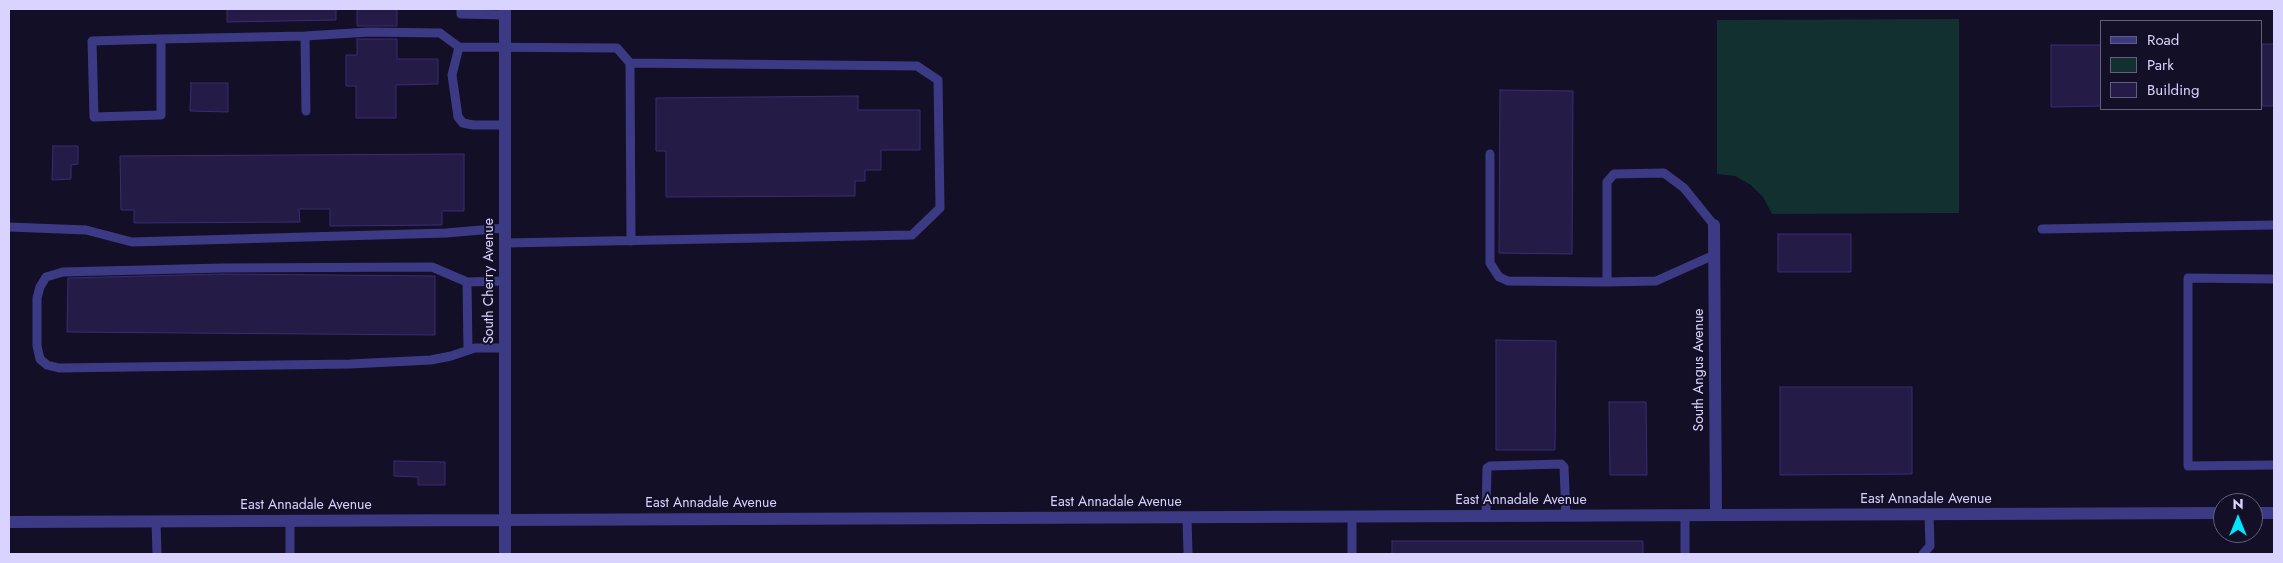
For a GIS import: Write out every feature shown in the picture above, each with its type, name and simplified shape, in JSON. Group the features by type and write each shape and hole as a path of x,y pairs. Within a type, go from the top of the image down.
{"street":[{"name":"South Cherry Avenue","path":"505,12 505,554"},
{"name":"South Angus Avenue","path":"1714,225 1716,515"},
{"name":"East Annadale Avenue","path":"9,522 2213,513"}],"lane":[{"path":"461,9 461,14 505,12"},
{"path":"161,39 161,115 94,117 92,41 161,39 305,36 369,32 440,33 459,47 617,48 630,63 631,240"},
{"path":"305,36 306,111"},
{"path":"459,47 452,75 458,118 463,123 505,125"},
{"path":"505,243 912,236 940,208 938,80 917,66 630,63"},
{"path":"1490,154 1490,263 1500,277 1508,281 1656,281 1714,255"},
{"path":"1607,282 1607,182 1614,174 1664,173 1684,188 1714,225"},
{"path":"2042,229 2274,225"},
{"path":"9,228 86,230 132,242 436,233 505,228"},
{"path":"505,281 467,282 432,267 222,268 62,272 46,277 40,287 37,298 37,346 40,359 47,365 59,368 422,360 451,356 475,348 505,348"},
{"path":"2274,279 2188,278 2188,466 2274,465"},
{"path":"467,282 468,350"},
{"path":"1486,516 1487,468 1490,466 1561,464 1564,467 1566,516"},
{"path":"1923,554 1930,546 1929,514"},
{"path":"1685,516 1685,554"},
{"path":"1187,517 1188,554"},
{"path":"1352,517 1352,554"},
{"path":"156,521 157,554"},
{"path":"290,521 290,554"}],"green space":[{"path":"1959,19 1959,213 1772,214 1763,197 1751,185 1735,176 1717,174 1717,20"}],"building":[{"path":"227,9 336,9 336,20 227,22"},
{"path":"357,9 397,9 397,26 357,26"},
{"path":"357,39 397,39 397,59 438,59 438,84 396,85 396,118 356,118 356,86 346,86 346,55 357,55"},
{"path":"2263,44 2274,44 2274,106 2263,106"},
{"path":"2051,45 2100,45 2100,106 2051,107"},
{"path":"191,83 228,83 228,112 190,111"},
{"path":"1500,90 1573,91 1572,254 1499,253"},
{"path":"858,96 858,110 920,110 920,150 881,150 881,170 865,170 865,181 855,181 855,196 666,197 666,151 656,151 656,98"},
{"path":"53,146 78,146 78,164 71,165 71,179 52,180"},
{"path":"464,154 464,211 442,211 442,225 330,226 330,209 299,209 300,222 134,223 134,210 121,210 120,156"},
{"path":"1778,234 1851,234 1851,272 1778,272"},
{"path":"222,274 435,276 435,335 67,332 68,278"},
{"path":"1496,340 1556,341 1555,450 1496,450"},
{"path":"1780,387 1912,387 1912,474 1780,475"},
{"path":"1609,402 1646,402 1647,475 1610,475"},
{"path":"394,461 445,462 445,485 418,485 418,477 394,476"},
{"path":"1392,541 1643,541 1643,554 1392,554"}]}
